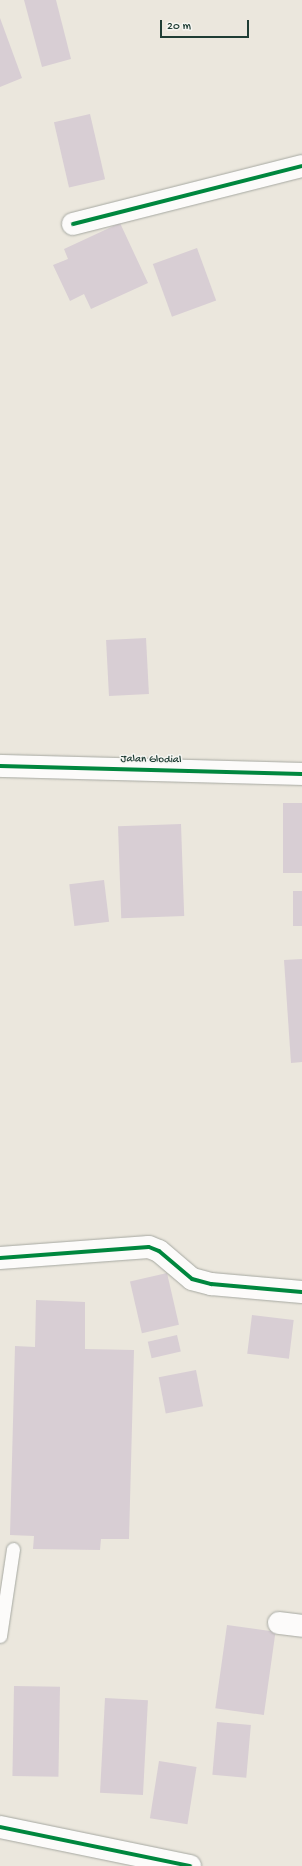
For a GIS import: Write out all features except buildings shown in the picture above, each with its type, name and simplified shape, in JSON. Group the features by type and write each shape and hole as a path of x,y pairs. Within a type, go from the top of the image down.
{"street":[{"path":"73,224 302,166"},
{"name":"Jalan Glodial","path":"0,766 302,774"},
{"path":"0,1258 149,1247 159,1251 192,1279 211,1284 302,1292"},
{"path":"280,1623 302,1626"},
{"path":"0,1827 190,1866"}],"lane":[{"path":"0,1636 13,1549"}],"cycle path":[{"path":"73,224 302,166"},
{"path":"0,766 302,774"},
{"path":"0,1258 149,1247 159,1251 192,1279 211,1284 302,1292"},
{"path":"0,1827 190,1866"}]}
